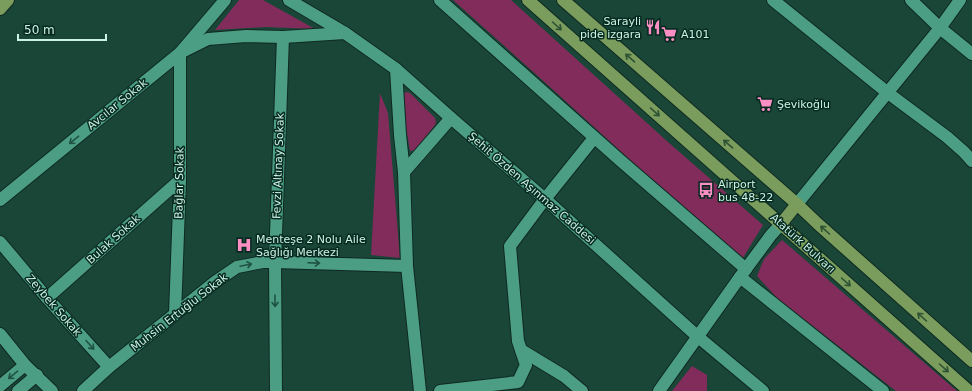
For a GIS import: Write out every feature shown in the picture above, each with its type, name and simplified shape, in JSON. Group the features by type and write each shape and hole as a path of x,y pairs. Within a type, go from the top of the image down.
{"main road":[{"path":"0,9 8,0"},
{"name":"Atatürk Bulvarı","path":"528,0 969,391"},
{"path":"563,0 797,204 972,361"},
{"path":"781,224 797,204"}],"street":[{"name":"Avcılar Sokak","path":"0,200 180,53 225,0"},
{"name":"Şehit Özden Aşınmaz Caddesi","path":"289,0 345,33 396,69 545,199 697,336 763,391"},
{"path":"440,0 743,273 883,391"},
{"path":"773,0 964,152 972,161"},
{"path":"911,0 940,28 972,54"},
{"path":"797,204 940,28 960,0"},
{"path":"180,53 208,39 246,36 283,37 345,33"},
{"name":"Fevzi Altınay Sokak","path":"276,391 274,262 283,37"},
{"name":"Bağlar Sokak","path":"176,314 180,180 180,53"},
{"path":"396,69 404,172 407,266 420,391"},
{"path":"404,172 451,118"},
{"path":"440,391 518,382 526,365 518,341 510,246 545,199 594,138"},
{"name":"Bulak Sokak","path":"47,298 180,180"},
{"path":"659,391 743,273 781,224"},
{"name":"Zeybek Sokak","path":"0,242 47,298 109,367"},
{"name":"Muhsin Ertuğlu Sokak","path":"83,391 109,367 215,282 238,267 263,262 407,266"},
{"path":"0,334 25,364 52,391"},
{"path":"521,350 564,376 582,391"},
{"path":"0,386 25,364"},
{"path":"18,391 37,375"}],"shaded area":[{"path":"239,0 263,0 315,29 266,27 215,30"},
{"path":"453,0 511,0 668,142 763,225 741,261 550,87"},
{"path":"380,93 388,113 400,258 371,255"},
{"path":"403,93 410,93 435,118 436,122 415,150 410,151 401,97"},
{"path":"782,240 957,391 896,391 777,298 757,276 764,259"},
{"path":"692,366 707,375 707,391 672,391"}],"place":[{"name":"Sarayli pide izgara","path":"653,27"},
{"name":"A101","path":"669,34"},
{"name":"Şevikoğlu","path":"765,104"},
{"name":"Airport bus 48-22","path":"706,190"},
{"name":"Menteşe 2 Nolu Aile Sağlığı Merkezi","path":"244,245"}]}
